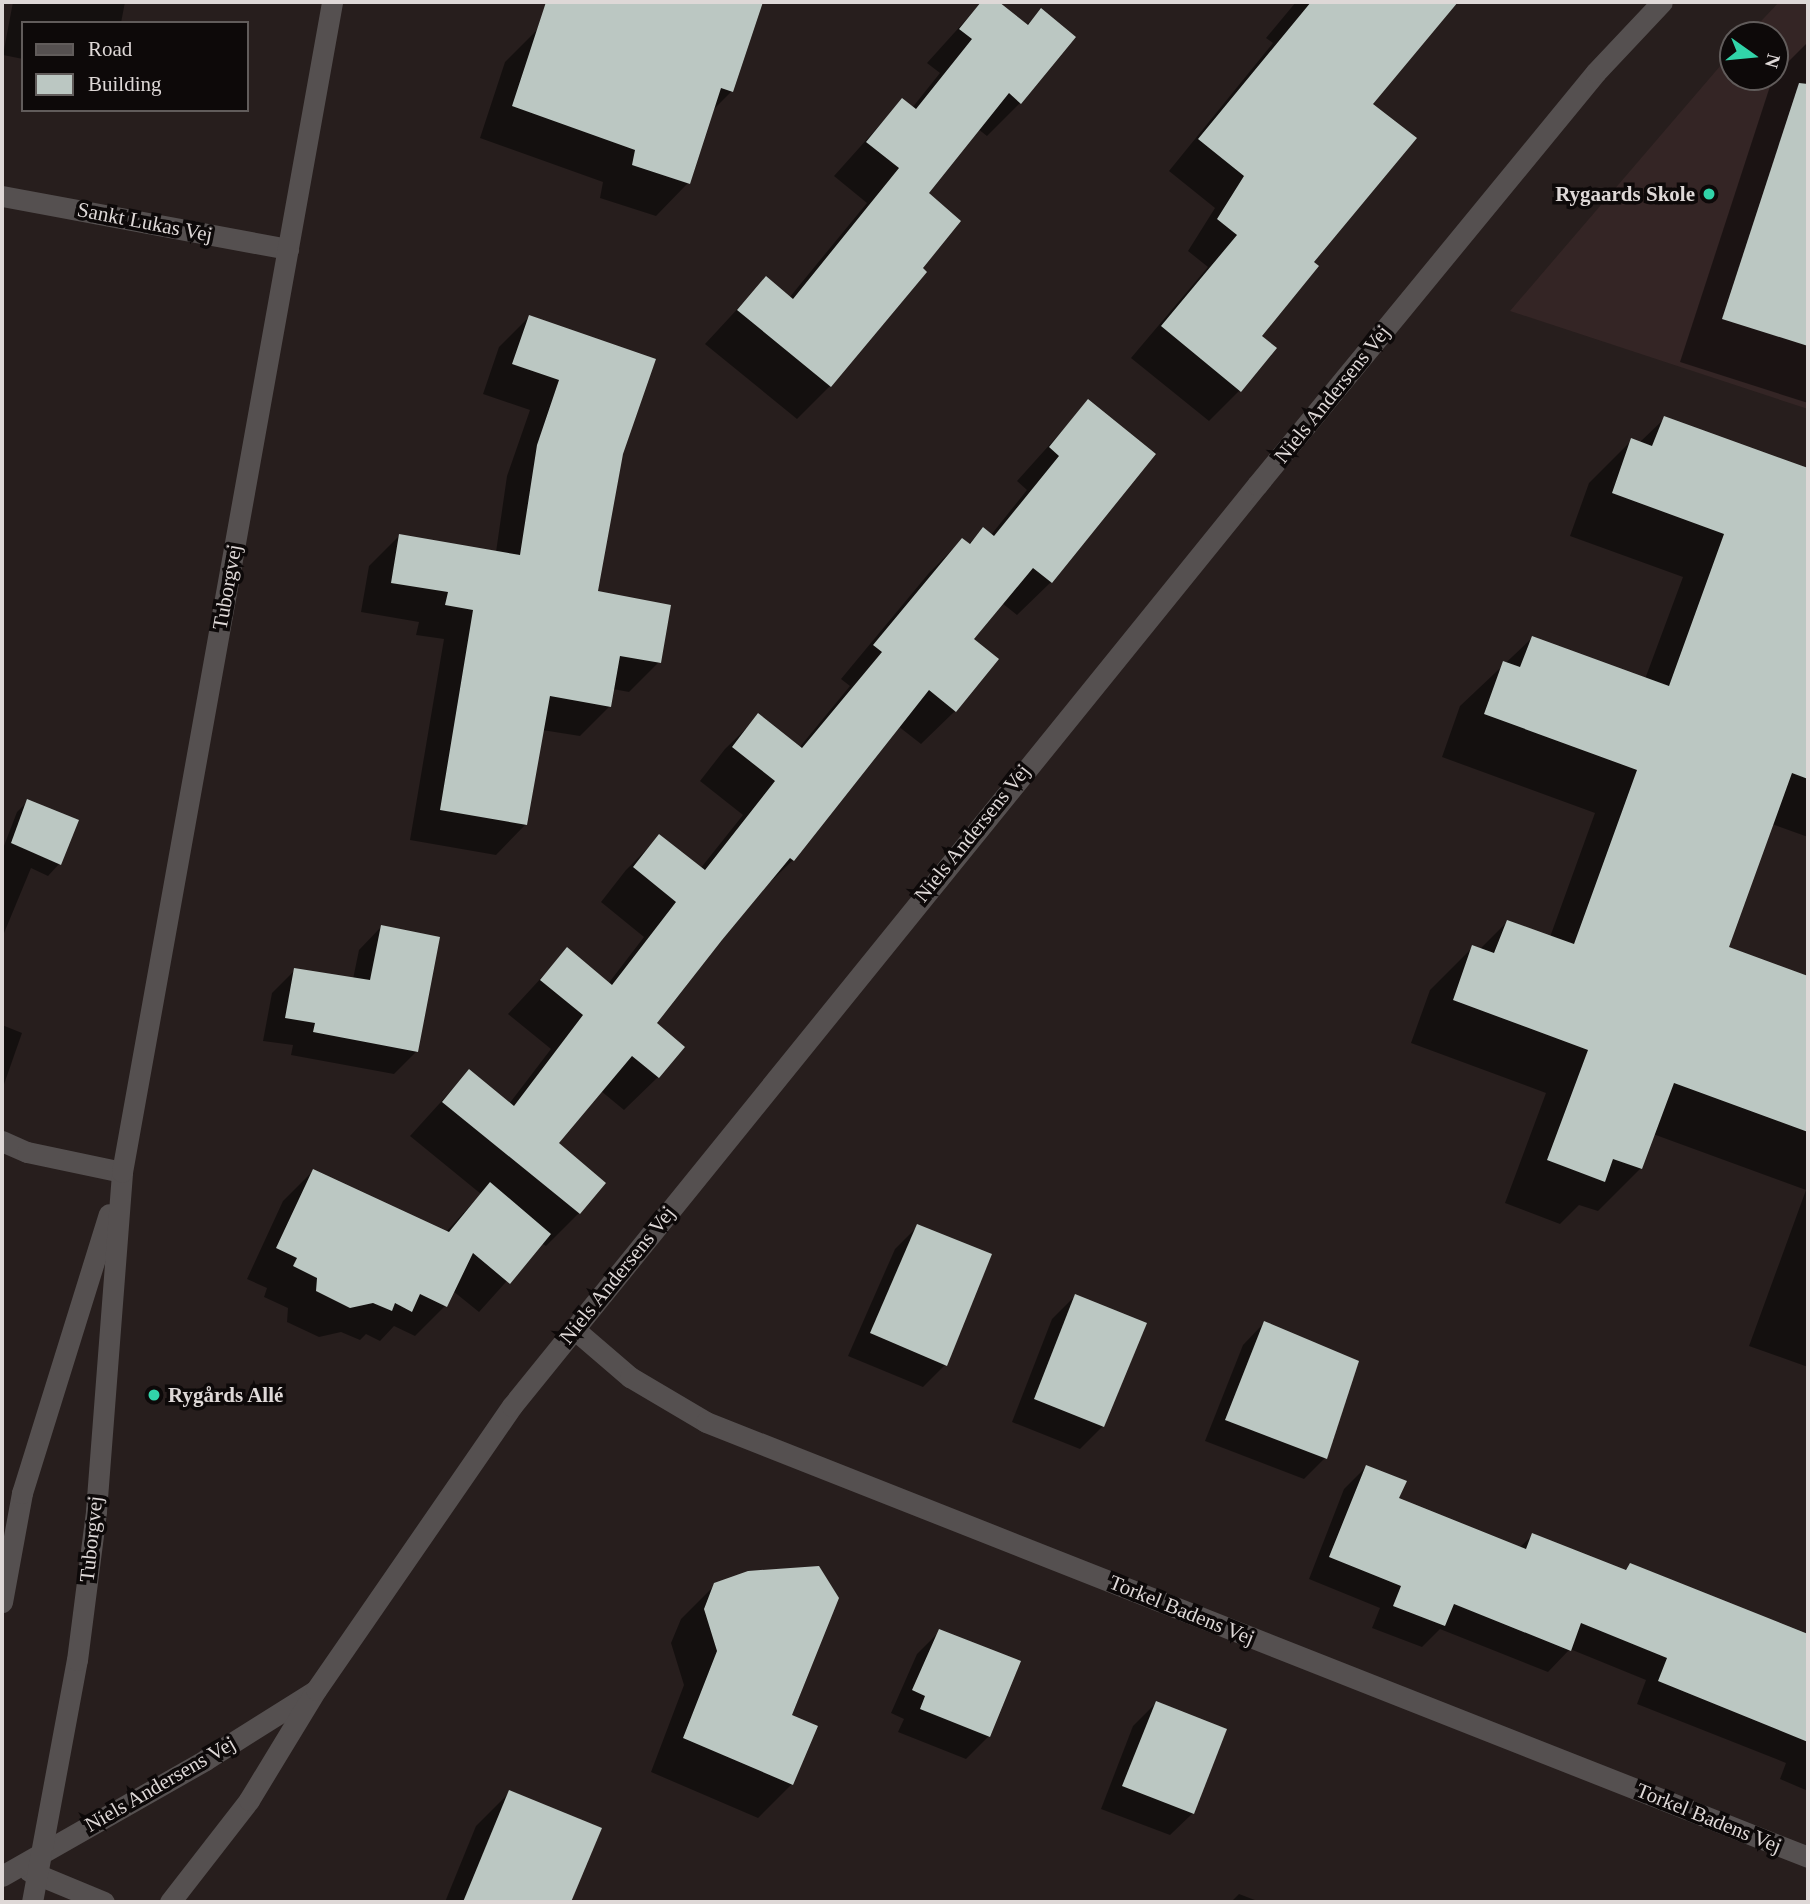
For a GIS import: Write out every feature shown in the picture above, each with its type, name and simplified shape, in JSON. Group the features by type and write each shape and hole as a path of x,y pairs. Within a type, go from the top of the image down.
{"street":[{"name":"Tuborgvej","path":"32,1902 44,1851 77,1660 96,1510 122,1172 332,2"},
{"name":"Niels Andersens Vej","path":"170,1902 249,1800 316,1690 474,1457 574,1329 1231,517 1596,72 1662,2"},
{"name":"Sankt Lukas Vej","path":"2,196 288,249"},
{"path":"2,1141 27,1152 122,1172"},
{"name":"Tuborgvej","path":"2,1602 22,1493 122,1172"},
{"name":"Torkel Badens Vej","path":"574,1329 630,1377 706,1422 1808,1857"},
{"name":"Niels Andersens Vej","path":"7,1867 44,1851 205,1760 316,1690"},
{"path":"7,1867 39,1875 104,1902"}],"shaded area":[{"name":"Rygaards Skole","path":"1779,2 1808,2 1808,409 1510,311 1719,67 1719,91 1789,91 1789,21 1761,21"}],"building":[{"path":"546,2 763,2 733,92 721,88 690,184 632,165 635,150 512,106"},
{"path":"981,2 999,2 1028,25 1041,8 1076,37 1021,104 1009,93 929,193 961,221 923,268 927,272 831,387 737,310 766,276 793,299 899,168 866,142 902,98 916,109 972,39 959,29"},
{"path":"1311,2 1458,2 1373,104 1417,138 1314,262 1319,266 1262,336 1277,348 1241,392 1161,326 1237,235 1217,219 1244,176 1198,139"},
{"path":"1799,83 1808,84 1808,346 1722,319"},
{"path":"529,315 656,359 623,454 598,591 671,605 661,663 620,656 611,707 550,696 527,825 440,810 473,610 445,605 448,592 391,583 399,534 520,555 537,445 559,380 512,364"},
{"path":"1088,399 1156,454 1052,583 1033,568 974,639 999,659 956,712 929,690 794,861 790,858 722,940 657,1023 685,1047 659,1078 632,1056 559,1143 606,1183 580,1214 442,1102 469,1069 514,1106 583,1015 540,980 567,947 612,985 676,902 633,867 659,834 705,870 775,781 732,747 758,713 802,748 882,652 873,645 962,538 970,544 983,527 994,536 1059,456 1049,447"},
{"path":"1664,416 1808,468 1808,779 1792,773 1729,947 1808,976 1808,1132 1674,1083 1642,1169 1613,1159 1605,1182 1547,1160 1588,1050 1453,1000 1472,945 1494,953 1507,920 1574,944 1637,770 1484,714 1503,661 1520,667 1532,636 1669,686 1724,534 1612,493 1631,438 1652,446"},
{"path":"27,799 79,820 61,865 11,843"},
{"path":"381,925 440,937 418,1052 313,1032 315,1023 285,1018 294,968 370,980"},
{"path":"313,1169 449,1232 490,1182 551,1234 510,1284 473,1253 447,1307 420,1294 412,1312 395,1303 392,1311 373,1303 350,1308 316,1291 317,1278 293,1266 297,1258 276,1248"},
{"path":"917,1224 992,1254 947,1366 870,1333"},
{"path":"1075,1294 1147,1323 1104,1427 1034,1399"},
{"path":"1264,1321 1359,1361 1327,1459 1225,1420"},
{"path":"1366,1465 1407,1481 1399,1498 1526,1549 1532,1533 1626,1570 1630,1563 1808,1634 1808,1742 1658,1681 1667,1658 1581,1623 1571,1651 1454,1604 1445,1626 1393,1606 1401,1586 1329,1557"},
{"path":"819,1566 839,1598 792,1715 818,1726 793,1785 683,1738 717,1651 704,1609 714,1583 748,1571"},
{"path":"939,1629 1021,1661 990,1737 920,1709 925,1696 912,1690"},
{"path":"1156,1701 1227,1729 1194,1814 1122,1786"},
{"path":"509,1790 602,1828 571,1902 463,1902"}],"place":[{"name":"Rygaards Skole","path":"1709,194"},
{"name":"Rygårds Allé","path":"154,1395"}]}
